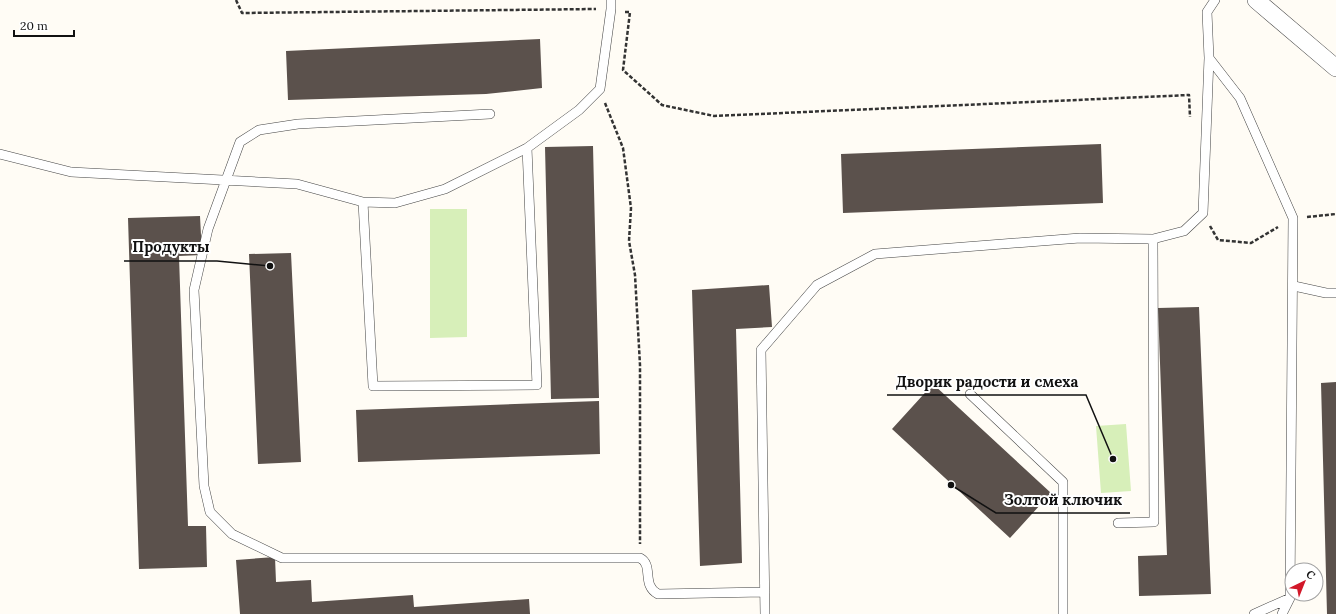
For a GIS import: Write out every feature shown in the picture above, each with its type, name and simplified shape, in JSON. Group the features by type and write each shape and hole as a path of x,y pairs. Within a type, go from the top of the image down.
{"street":[{"path":"1256,0 1336,68"}],"lane":[{"path":"766,614 761,350 817,285 875,254 1080,238 1153,240 1184,231 1203,213 1209,58 1207,12 1215,0"},
{"path":"0,154 71,172 297,184 363,202 395,203 445,189 527,148 579,110 600,89 611,5"},
{"path":"1209,58 1240,98 1293,218 1294,286 1290,562"},
{"path":"490,114 298,124 260,130 240,142 208,229 202,258 196,272 194,290 204,486 210,512 232,534 282,558 640,558 644,560 646,565 649,585 652,591 658,594 765,592"},
{"path":"363,202 372,386 537,385 527,148"},
{"path":"1118,523 1154,522 1153,240"},
{"path":"1294,286 1326,293 1336,293"},
{"path":"970,394 1063,482 1063,614"},
{"path":"1254,614 1284,601"},
{"path":"1282,614 1288,602"}],"path":[{"path":"236,0 242,13 611,5 630,12 624,70 662,105 714,116 1190,95 1190,118"},
{"path":"600,89 623,148 631,208 629,241 635,275 640,365 640,558"},
{"path":"1203,213 1218,240 1251,243 1293,218 1336,214"}],"green space":[{"path":"430,209 467,209 467,337 430,338"},
{"path":"1126,424 1131,491 1101,493 1096,426"}],"building":[{"path":"540,39 542,88 486,94 288,100 286,51"},
{"path":"1101,144 1103,203 843,213 841,154"},
{"path":"593,146 599,398 551,399 545,147"},
{"path":"200,216 202,255 179,256 188,526 206,526 207,567 139,569 128,218"},
{"path":"291,253 301,462 258,464 249,254"},
{"path":"769,285 772,327 736,329 742,563 700,566 692,290"},
{"path":"1199,307 1211,594 1139,596 1138,556 1167,555 1158,308"},
{"path":"1336,382 1336,614 1327,614 1321,383"},
{"path":"933,384 1051,493 1010,538 892,429"},
{"path":"599,401 600,454 358,462 356,410"},
{"path":"275,557 276,582 311,580 312,602 413,595 414,607 529,599 530,614 240,614 236,560"}],"place":[{"name":"Продукты","path":"270,266"},
{"name":"Дворик радости и смеха","path":"1113,459"},
{"name":"Золтой ключик","path":"951,485"}]}
